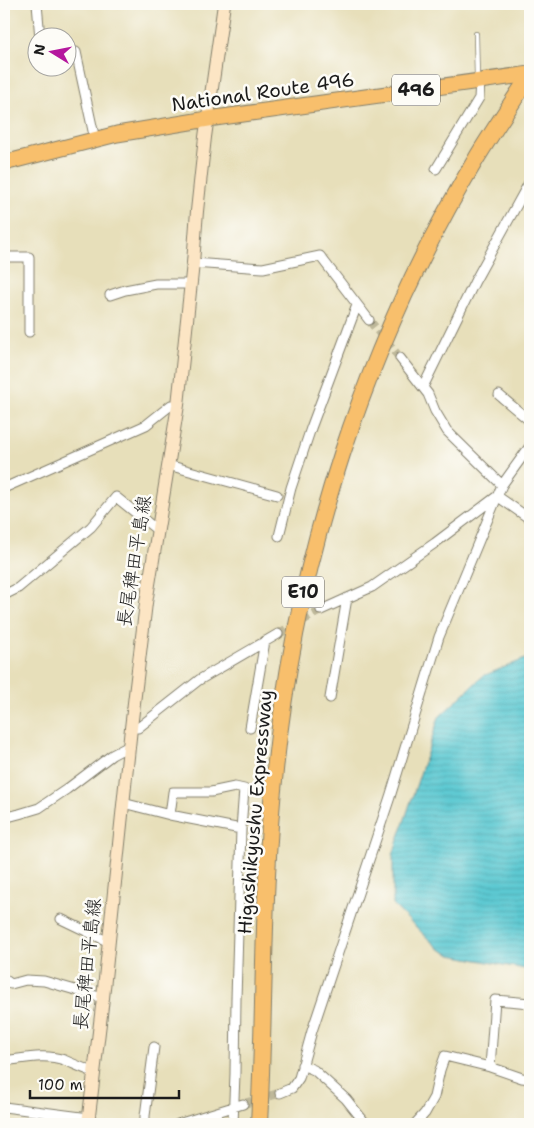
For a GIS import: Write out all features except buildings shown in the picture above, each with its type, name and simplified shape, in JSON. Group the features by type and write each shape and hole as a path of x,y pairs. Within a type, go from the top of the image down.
{"highway":[{"name":"National Route 496","path":"4,163 117,134 208,119 530,75"},
{"name":"Higashikyushu Expressway","path":"259,1124 267,866 274,770 286,678 314,550 331,488 352,426 373,369 404,297 440,225 476,160 530,75"}],"main road":[{"name":"長尾稗田平島線","path":"88,1121 109,942 128,746 146,603 178,405 197,211 224,4"}],"street":[{"path":"37,4 39,28"},
{"path":"78,61 95,140"},
{"path":"436,169 479,98 479,81"},
{"path":"423,387 474,281 530,181"},
{"path":"193,263 263,268 320,256 369,320"},
{"path":"4,257 29,257 29,332"},
{"path":"110,295 156,284 191,284"},
{"path":"279,536 291,488 311,428 357,305"},
{"path":"400,358 428,394 435,411 447,431 502,485"},
{"path":"499,395 530,421"},
{"path":"4,488 146,425 171,405 178,405"},
{"path":"280,1093 292,1088 299,1078 315,1022 390,797 439,637 502,485 530,446"},
{"path":"168,465 277,495"},
{"path":"497,496 530,519"},
{"path":"321,610 372,587 435,543 497,496"},
{"path":"4,595 18,588 91,527 116,497 158,530"},
{"path":"330,698 347,598"},
{"path":"131,728 138,728 199,680 278,634"},
{"path":"250,728 264,642"},
{"path":"4,818 39,808 128,746"},
{"path":"170,815 173,792 211,792 236,787 244,789 241,829 232,1124"},
{"path":"123,802 170,815 241,829"},
{"path":"61,918 109,942"},
{"path":"4,979 12,984 26,980 44,981 103,998"},
{"path":"490,1068 495,1000 530,1003"},
{"path":"145,1124 154,1047"},
{"path":"4,1061 43,1056 63,1060 94,1072"},
{"path":"415,1124 425,1113 434,1097 445,1056 522,1078 530,1078"},
{"path":"302,1065 314,1070 346,1099 366,1124"},
{"path":"178,1124 243,1104"},
{"path":"4,1107 88,1121"}],"lane":[{"path":"476,34 479,81"}],"water":[{"path":"530,653 530,970 451,955 438,948 393,905 393,855 439,717 483,676 525,659"}],"tunnel":[{"path":"369,320 400,358"},
{"path":"278,634 321,610"},
{"path":"243,1104 280,1093"}]}
